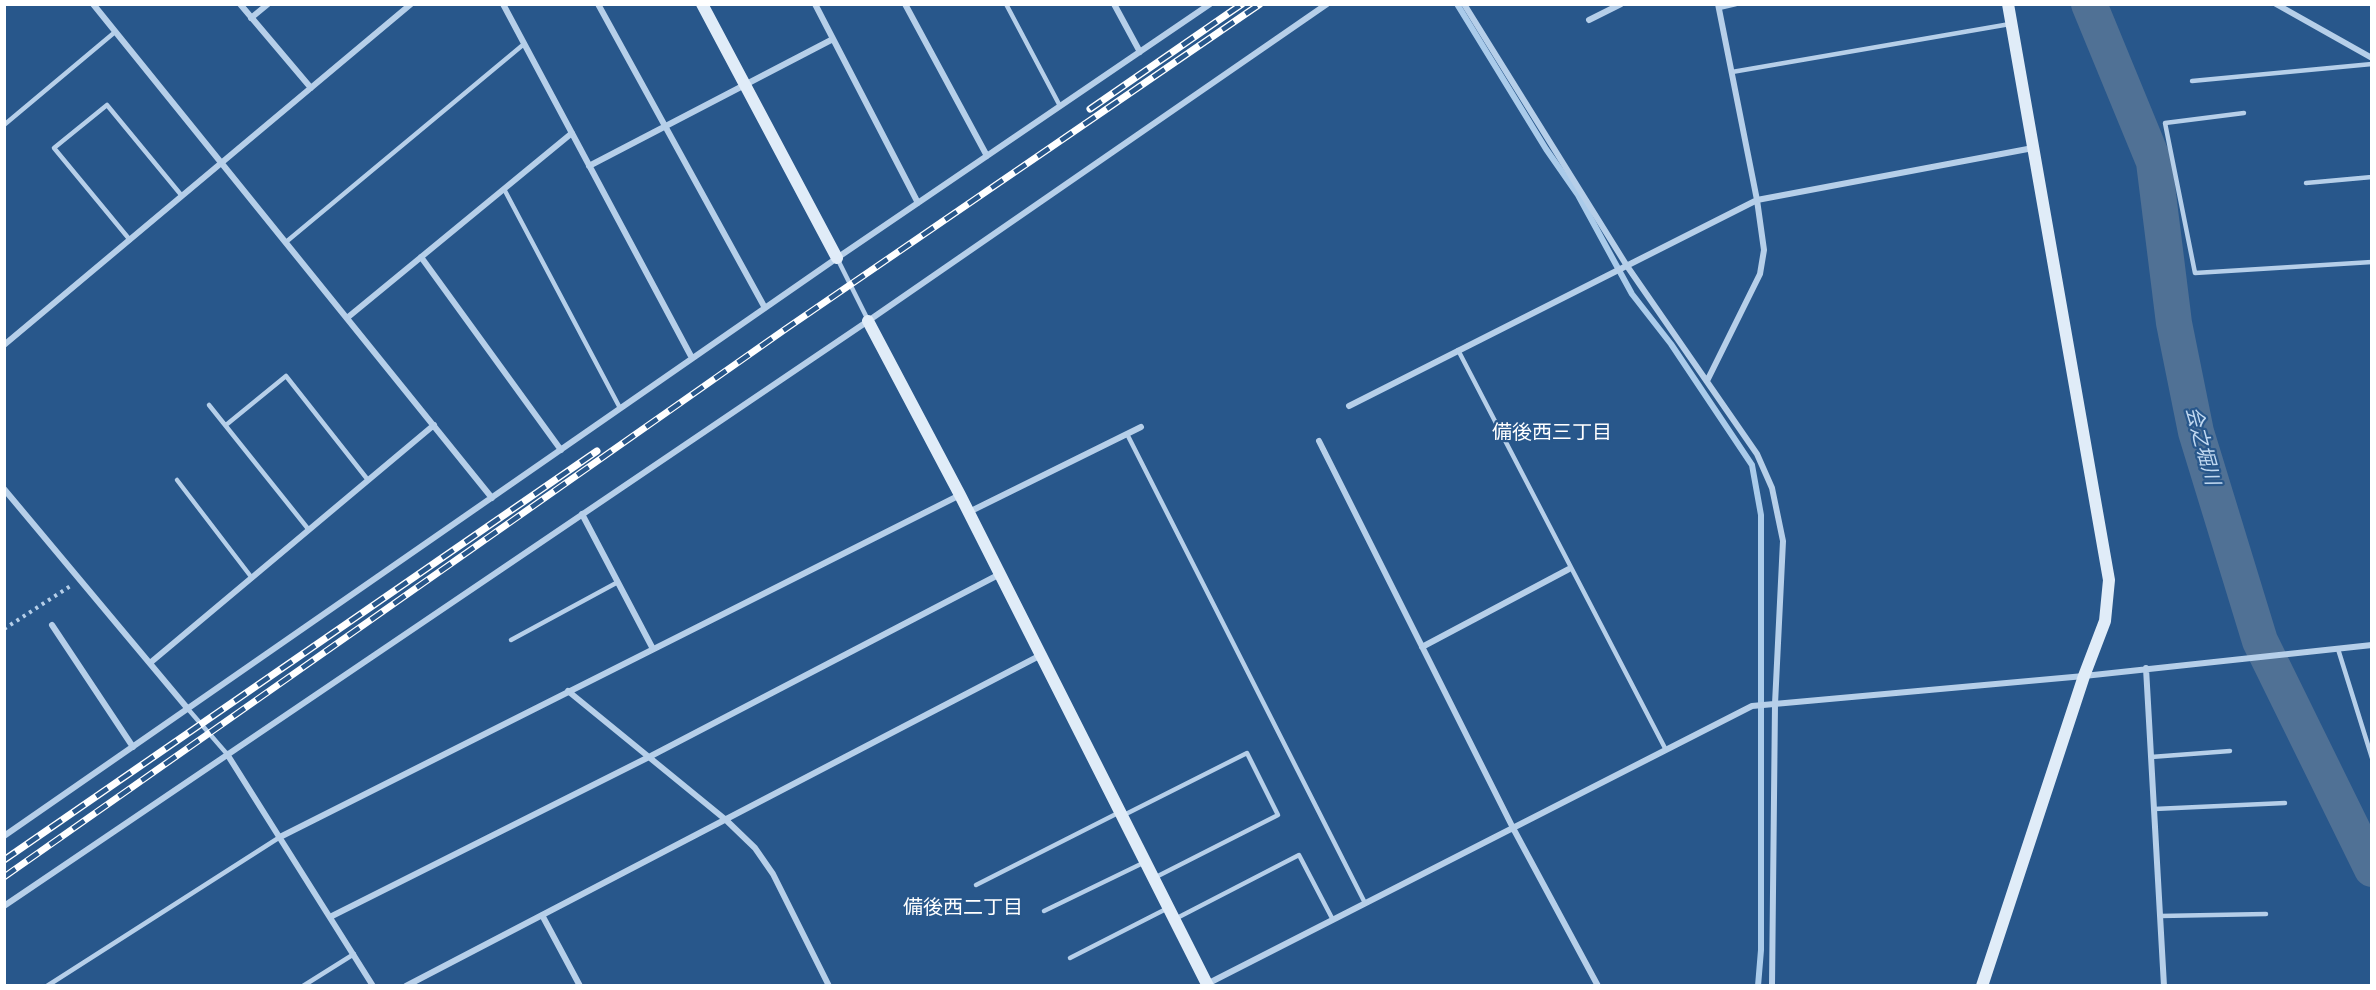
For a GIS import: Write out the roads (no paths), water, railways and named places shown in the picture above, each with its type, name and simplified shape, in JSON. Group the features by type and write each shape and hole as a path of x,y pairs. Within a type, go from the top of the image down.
{"street":[{"path":"93,4 492,498"},
{"path":"240,4 311,88"},
{"path":"251,18 268,4"},
{"path":"4,345 411,4"},
{"path":"503,4 692,358"},
{"path":"598,4 765,308"},
{"path":"702,4 837,258"},
{"path":"815,4 918,203"},
{"path":"905,4 987,156"},
{"path":"1114,4 1140,52"},
{"path":"4,836 692,358 1210,4"},
{"path":"4,906 868,321 1327,4"},
{"path":"1464,4 1627,266 1757,454 1772,488 1783,541 1774,704 1772,986"},
{"path":"1589,20 1620,4"},
{"path":"1982,986 2084,676 2105,621 2109,580 2008,4"},
{"path":"2276,4 2372,58"},
{"path":"1707,381 1760,274 1764,250 1757,200 1719,6"},
{"path":"589,166 833,39"},
{"path":"347,318 572,133"},
{"path":"1349,406 1757,200 2033,148"},
{"path":"421,257 561,450"},
{"path":"868,321 1001,574 1206,985 1752,706 2084,676 2372,645"},
{"path":"150,663 434,425"},
{"path":"969,512 1141,427"},
{"path":"1319,441 1513,828 1598,986"},
{"path":"4,489 188,709"},
{"path":"280,837 960,495"},
{"path":"582,513 652,649"},
{"path":"1422,647 1569,569"},
{"path":"330,916 649,757 1001,574"},
{"path":"52,625 133,747"},
{"path":"406,986 1042,655"},
{"path":"2146,668 2164,986"},
{"path":"568,691 726,819 755,848 773,874 829,986"},
{"path":"227,754 373,986"},
{"path":"542,915 580,986"}],"lane":[{"path":"1006,4 1060,106"},
{"path":"1719,6 1736,4"},
{"path":"1732,72 2011,23"},
{"path":"4,125 115,32"},
{"path":"286,242 524,44"},
{"path":"2192,81 2372,64"},
{"path":"130,240 54,148 107,105 182,196"},
{"path":"2244,113 2165,123 2195,273 2372,262"},
{"path":"2306,183 2372,177"},
{"path":"504,189 620,408"},
{"path":"837,258 868,321"},
{"path":"1458,351 1569,569 1666,750"},
{"path":"226,425 286,376 368,480"},
{"path":"209,405 309,530"},
{"path":"1127,434 1365,903"},
{"path":"177,480 252,578"},
{"path":"511,640 618,582"},
{"path":"2338,649 2372,758"},
{"path":"188,709 227,754"},
{"path":"2151,757 2230,751"},
{"path":"976,885 1247,753 1278,815 1154,879"},
{"path":"2154,809 2285,803"},
{"path":"47,986 280,837"},
{"path":"1070,958 1299,855 1333,920"},
{"path":"1044,911 1145,861"},
{"path":"2160,916 2266,914"},
{"path":"303,986 354,954"}],"waterway":[{"path":"1457,4 1546,149 1578,195 1632,294 1671,344 1752,465 1761,515 1761,950 1758,986"},
{"name":"会之堀川","path":"2089,4 2154,162 2174,323 2196,432 2260,641 2372,869"}],"railway":[{"path":"1090,109 1242,4"},
{"path":"4,877 787,328 1260,4"},
{"path":"4,860 597,451"}],"district":[{"name":"備後西三丁目","path":"1552,433"},
{"name":"備後西二丁目","path":"963,908"}]}
